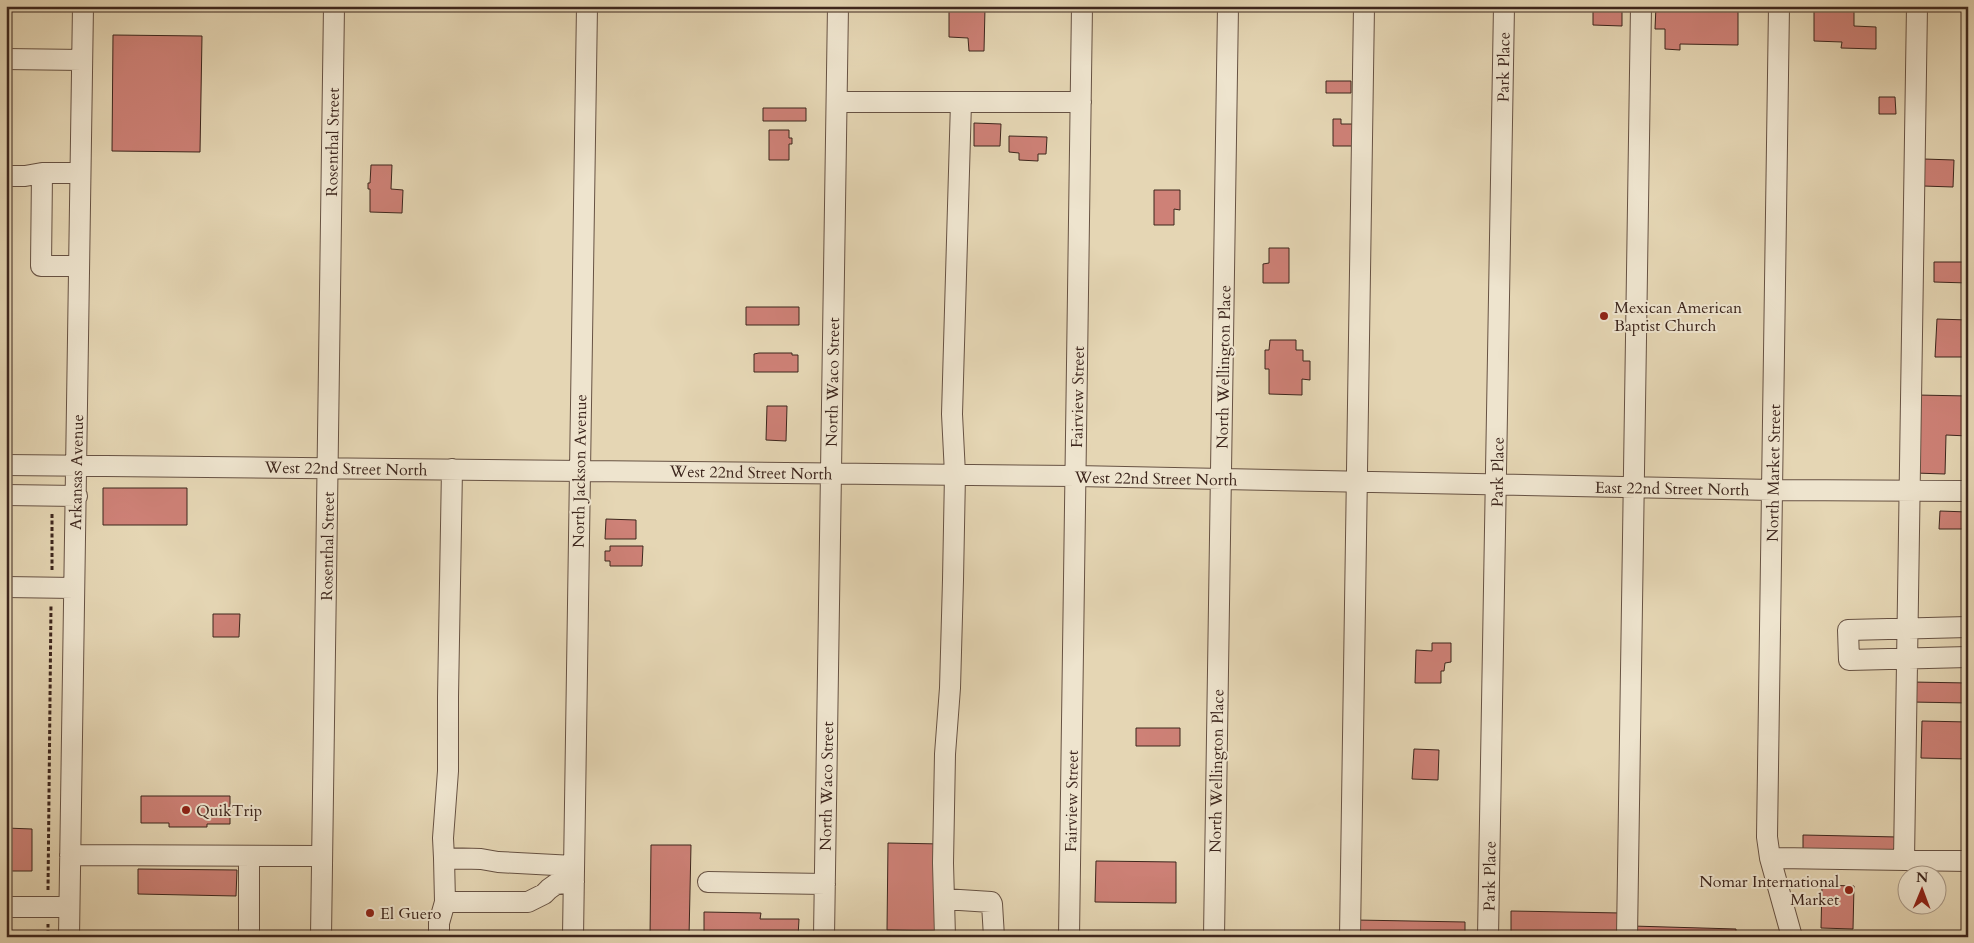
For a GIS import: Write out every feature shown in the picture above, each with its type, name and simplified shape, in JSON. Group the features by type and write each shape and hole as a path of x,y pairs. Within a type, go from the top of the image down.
{"street":[{"name":"Arkansas Avenue","path":"69,937 77,496 82,6"},
{"name":"Rosenthal Street","path":"321,937 334,6"},
{"name":"North Jackson Avenue","path":"573,937 587,6"},
{"name":"North Waco Street","path":"824,937 838,6"},
{"name":"Fairview Street","path":"1069,937 1082,6"},
{"name":"North Wellington Place","path":"1214,937 1228,6"},
{"path":"1350,937 1364,6"},
{"name":"Park Place","path":"1488,937 1504,6"},
{"path":"1627,937 1641,6"},
{"name":"North Market Street","path":"1779,6 1767,837 1770,858 1792,937"},
{"path":"1904,860 1917,6"},
{"path":"6,59 82,60"},
{"path":"837,102 1081,102"},
{"path":"945,937 945,754 950,688 954,474 952,414 961,102"},
{"path":"6,176 25,176 42,173 80,173"},
{"path":"42,173 40,266 78,266"},
{"name":"West 22nd Street North","path":"6,465 954,474 1497,485"},
{"path":"439,937 439,923 445,902 443,838 448,771 452,469"},
{"name":"East 22nd Street North","path":"1497,485 1968,491"},
{"path":"6,495 77,496"},
{"path":"6,587 74,588"},
{"path":"1968,627 1848,630 1849,660 1968,657"},
{"path":"70,856 322,856"},
{"path":"249,856 249,937"},
{"path":"444,858 481,859 574,874"},
{"path":"1770,858 1968,861"},
{"path":"445,902 528,902 574,874"},
{"path":"708,882 824,884"},
{"path":"944,899 991,902 994,937"},
{"path":"6,907 70,906"}],"path":[{"path":"48,934 52,496"}],"building":[{"path":"971,6 983,6 985,8 984,51 969,51 968,38 949,37 949,8 971,8"},
{"path":"1593,6 1622,6 1622,26 1593,25"},
{"path":"1656,6 1738,8 1738,45 1680,44 1680,50 1665,49 1665,29 1655,29"},
{"path":"1814,9 1854,10 1854,26 1876,27 1876,49 1841,48 1842,42 1814,41"},
{"path":"113,35 202,36 200,152 112,151"},
{"path":"1326,81 1351,81 1351,93 1326,93"},
{"path":"1879,97 1895,97 1896,114 1879,114"},
{"path":"763,108 806,108 806,121 763,121"},
{"path":"1333,119 1341,119 1341,124 1353,124 1353,146 1333,146"},
{"path":"974,123 1001,124 1000,146 974,146"},
{"path":"769,130 789,130 789,138 792,138 792,144 789,144 789,160 769,160"},
{"path":"1009,136 1047,137 1046,154 1038,154 1038,161 1019,160 1019,153 1009,152"},
{"path":"1924,159 1954,160 1953,187 1923,186"},
{"path":"371,165 392,165 391,189 403,190 402,213 370,212 370,189 368,189 368,183 370,183"},
{"path":"1154,190 1180,190 1180,210 1174,209 1174,225 1154,225"},
{"path":"1269,248 1289,248 1289,283 1263,283 1263,264 1269,263"},
{"path":"1934,262 1968,262 1968,283 1934,282"},
{"path":"746,307 799,307 799,325 746,325"},
{"path":"1937,319 1968,320 1968,357 1935,357"},
{"path":"1270,340 1296,340 1296,350 1303,350 1303,361 1310,361 1310,380 1302,379 1302,395 1269,394 1269,369 1265,369 1265,350 1269,350"},
{"path":"792,353 792,355 798,355 798,372 754,372 754,354"},
{"path":"1917,395 1968,396 1968,436 1946,435 1945,474 1915,473"},
{"path":"767,406 787,406 786,441 766,440"},
{"path":"103,488 187,488 187,525 103,525"},
{"path":"1940,511 1968,512 1968,529 1939,529"},
{"path":"606,519 636,520 636,539 605,539"},
{"path":"610,546 643,546 642,566 610,566 610,561 605,561 605,551 610,551"},
{"path":"213,614 240,614 239,637 213,637"},
{"path":"1432,643 1451,643 1451,662 1445,663 1444,671 1441,671 1441,683 1415,683 1416,650 1432,651"},
{"path":"1912,682 1968,683 1968,703 1911,702"},
{"path":"1922,721 1968,722 1968,759 1921,758"},
{"path":"1136,728 1180,728 1180,746 1136,746"},
{"path":"1414,749 1439,750 1438,780 1412,779"},
{"name":"QuikTrip","path":"141,796 230,796 230,824 207,824 207,827 169,827 169,823 141,823"},
{"path":"6,828 32,829 32,871 6,871"},
{"path":"1803,835 1898,837 1898,853 1803,852"},
{"path":"888,843 942,844 940,931 887,930"},
{"path":"651,845 691,845 689,937 650,937"},
{"path":"1096,861 1176,862 1176,903 1095,902"},
{"path":"138,869 237,870 236,896 138,894"},
{"path":"1822,885 1854,886 1853,929 1821,928"},
{"path":"1511,911 1621,913 1621,937 1511,937"},
{"path":"704,912 761,913 760,919 799,919 798,937 704,937"},
{"path":"1356,920 1465,922 1465,937 1356,937"},
{"path":"1632,926 1736,929 1736,937 1631,937"}],"place":[{"name":"Mexican American Baptist Church","path":"1604,316"},
{"name":"QuikTrip","path":"186,810"},
{"name":"Nomar International Market","path":"1849,890"},
{"name":"El Guero","path":"370,913"}]}
